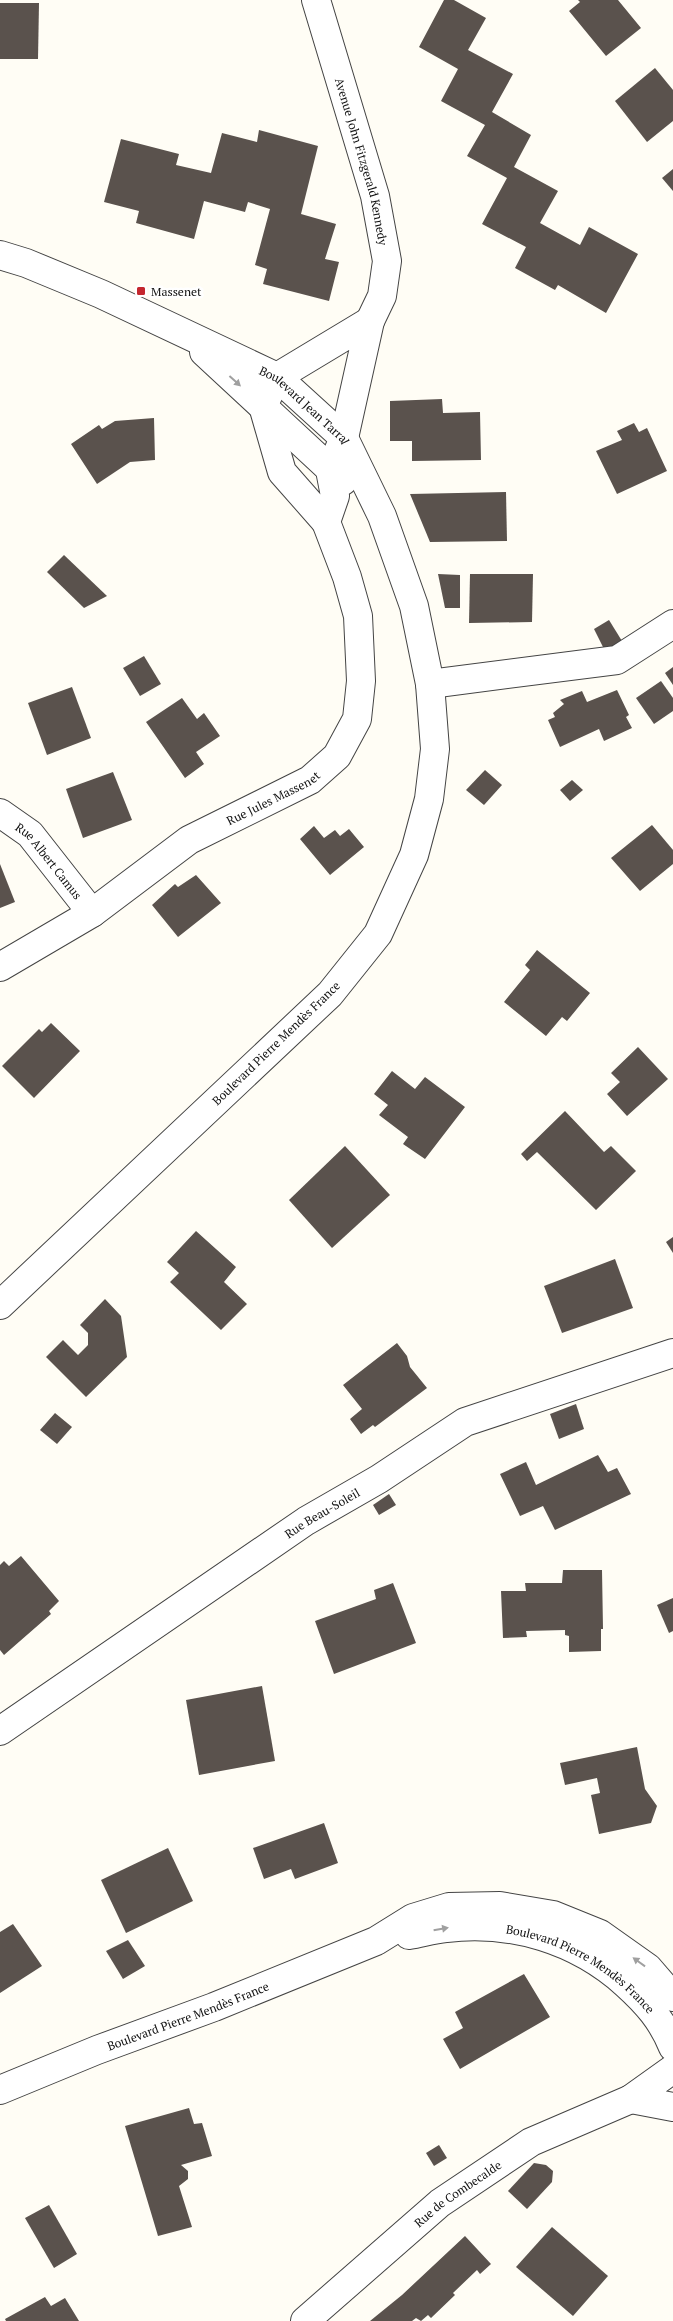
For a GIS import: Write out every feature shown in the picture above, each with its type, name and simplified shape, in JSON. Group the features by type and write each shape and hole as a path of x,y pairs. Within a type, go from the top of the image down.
{"street":[{"name":"Avenue John Fitzgerald Kennedy","path":"316,0 376,196 386,261 382,296 370,321 344,438"},
{"name":"Boulevard Jean Tarral","path":"0,255 26,263 101,294 186,336 277,377 344,438 382,516 414,606 430,684"},
{"path":"262,406 277,377 370,321"},
{"name":"Boulevard Jean Tarral","path":"186,336 382,516"},
{"name":"Rue Jules Massenet","path":"0,966 92,913 189,840 310,780 337,756 357,719 361,681 358,616 347,577 326,522 282,472 262,406"},
{"path":"326,522 335,496 330,470 344,438"},
{"path":"430,684 617,660 673,624"},
{"name":"Boulevard Pierre Mendès France","path":"0,1305 330,994 378,934 414,855 429,799 435,749 430,684"},
{"name":"Rue Albert Camus","path":"0,813 30,834 92,913"},
{"name":"Rue Beau-Soleil","path":"0,1731 306,1522 379,1479 465,1422 673,1353"},
{"name":"Boulevard Pierre Mendès France","path":"376,1942 413,1918 450,1907 500,1906 552,1915 600,1934 648,1968 673,1997"},
{"name":"Boulevard Pierre Mendès France","path":"0,2090 97,2050 214,2007 376,1942 447,1928 486,1927 529,1932 567,1945 606,1966 638,1995 665,2026 673,2047"},
{"name":"Rue de Combecalde","path":"305,2321 440,2203 456,2192 531,2142 631,2099 673,2069"},
{"path":"631,2099 673,2107"}],"building":[{"path":"444,0 454,0 486,18 468,50 513,74 492,112 531,135 514,167 558,191 540,223 580,245 589,227 638,254 606,313 558,285 555,290 515,268 526,247 482,224 507,178 467,156 485,125 441,101 458,69 419,47"},
{"path":"578,0 618,0 641,28 606,56 569,11 580,2"},
{"path":"0,3 39,3 38,59 0,59"},
{"path":"655,68 673,90 673,121 647,142 615,101"},
{"path":"259,130 318,146 301,214 336,224 325,259 339,262 329,301 263,284 267,269 255,265 270,209 248,202 245,212 204,201 194,239 136,223 139,211 104,202 121,139 179,154 176,165 211,173 222,133 257,142"},
{"path":"673,169 673,191 662,178"},
{"path":"442,399 443,413 480,412 481,460 412,461 412,441 390,441 390,401"},
{"path":"154,418 155,460 130,462 97,484 71,444 99,425 102,429 115,421"},
{"path":"634,423 639,432 647,428 667,471 617,494 596,451 622,440 617,431"},
{"path":"506,492 507,541 430,542 410,494"},
{"path":"64,555 107,596 84,608 47,572"},
{"path":"438,574 460,575 460,608 445,608"},
{"path":"470,574 533,574 532,622 469,623"},
{"path":"609,620 622,641 608,657 594,629"},
{"path":"144,656 161,684 140,696 123,668"},
{"path":"673,667 673,685 665,673"},
{"path":"661,681 673,698 673,711 654,724 636,698"},
{"path":"72,687 91,738 47,755 28,703"},
{"path":"617,690 629,715 626,717 632,728 604,741 599,729 560,747 548,720 555,717 553,713 564,704 560,700 582,691 587,702"},
{"path":"182,698 197,719 204,713 220,736 196,752 204,764 185,778 146,722"},
{"path":"485,770 502,785 484,805 466,790"},
{"path":"113,772 132,820 83,838 66,789"},
{"path":"572,780 583,790 570,801 560,790"},
{"path":"652,825 673,850 673,864 640,891 611,858"},
{"path":"314,826 324,838 335,830 340,836 349,829 364,847 330,875 300,839"},
{"path":"0,864 15,902 0,908"},
{"path":"196,875 221,903 178,937 152,905 175,884 178,887"},
{"path":"537,950 590,993 567,1021 562,1017 546,1036 504,1002 530,970 525,965"},
{"path":"51,1023 80,1051 34,1098 2,1066 39,1029 42,1032"},
{"path":"638,1047 668,1079 627,1116 607,1094 620,1082 611,1073"},
{"path":"392,1071 415,1089 425,1077 465,1107 425,1159 403,1144 408,1137 379,1115 388,1105 374,1094"},
{"path":"565,1111 604,1152 611,1146 636,1171 596,1210 537,1152 527,1161 521,1154"},
{"path":"345,1146 390,1195 332,1248 289,1200"},
{"path":"196,1231 236,1267 224,1282 247,1304 221,1330 170,1282 179,1273 167,1262"},
{"path":"673,1237 673,1253 666,1242"},
{"path":"615,1259 633,1308 562,1333 544,1286"},
{"path":"105,1299 121,1316 127,1357 86,1397 46,1357 63,1340 78,1355 88,1345 88,1333 80,1325"},
{"path":"397,1343 407,1356 410,1367 427,1388 375,1427 373,1425 361,1434 350,1419 362,1409 343,1385"},
{"path":"576,1404 584,1429 559,1439 550,1414"},
{"path":"55,1413 72,1427 57,1444 40,1430"},
{"path":"598,1455 608,1472 617,1468 631,1494 555,1530 543,1506 520,1516 500,1474 526,1462 536,1485"},
{"path":"389,1494 396,1505 379,1515 373,1505"},
{"path":"21,1556 59,1601 49,1611 51,1614 4,1655 0,1650 0,1565 4,1561 9,1566"},
{"path":"563,1570 602,1570 603,1629 601,1629 601,1651 569,1652 569,1636 565,1635 565,1630 526,1631 527,1637 503,1638 501,1591 526,1591 525,1583 562,1583"},
{"path":"393,1583 416,1643 334,1674 315,1621 376,1599 374,1590"},
{"path":"673,1598 673,1631 669,1633 657,1605"},
{"path":"262,1686 275,1761 199,1775 186,1700"},
{"path":"637,1747 645,1789 657,1806 651,1823 599,1834 591,1795 600,1793 597,1778 565,1785 560,1763"},
{"path":"324,1823 338,1863 295,1879 291,1869 264,1879 253,1848"},
{"path":"168,1848 193,1901 126,1933 101,1880"},
{"path":"13,1924 42,1966 0,1993 0,1932"},
{"path":"128,1940 145,1966 123,1979 106,1951"},
{"path":"524,1974 550,2017 460,2069 443,2039 463,2028 455,2012"},
{"path":"189,2108 194,2124 202,2123 212,2156 181,2165 188,2171 188,2179 179,2186 192,2227 158,2236 125,2126"},
{"path":"439,2145 447,2158 434,2166 426,2153"},
{"path":"534,2163 546,2165 553,2171 552,2182 527,2209 508,2191"},
{"path":"49,2205 77,2254 54,2268 25,2218"},
{"path":"552,2227 608,2276 573,2316 516,2267"},
{"path":"465,2236 491,2264 480,2274 477,2270 431,2318 428,2315 421,2321 416,2318 412,2321 370,2321 402,2295"},
{"path":"45,2297 51,2306 65,2298 79,2321 6,2321 5,2319"}],"place":[{"name":"Massenet","path":"141,291"}]}
